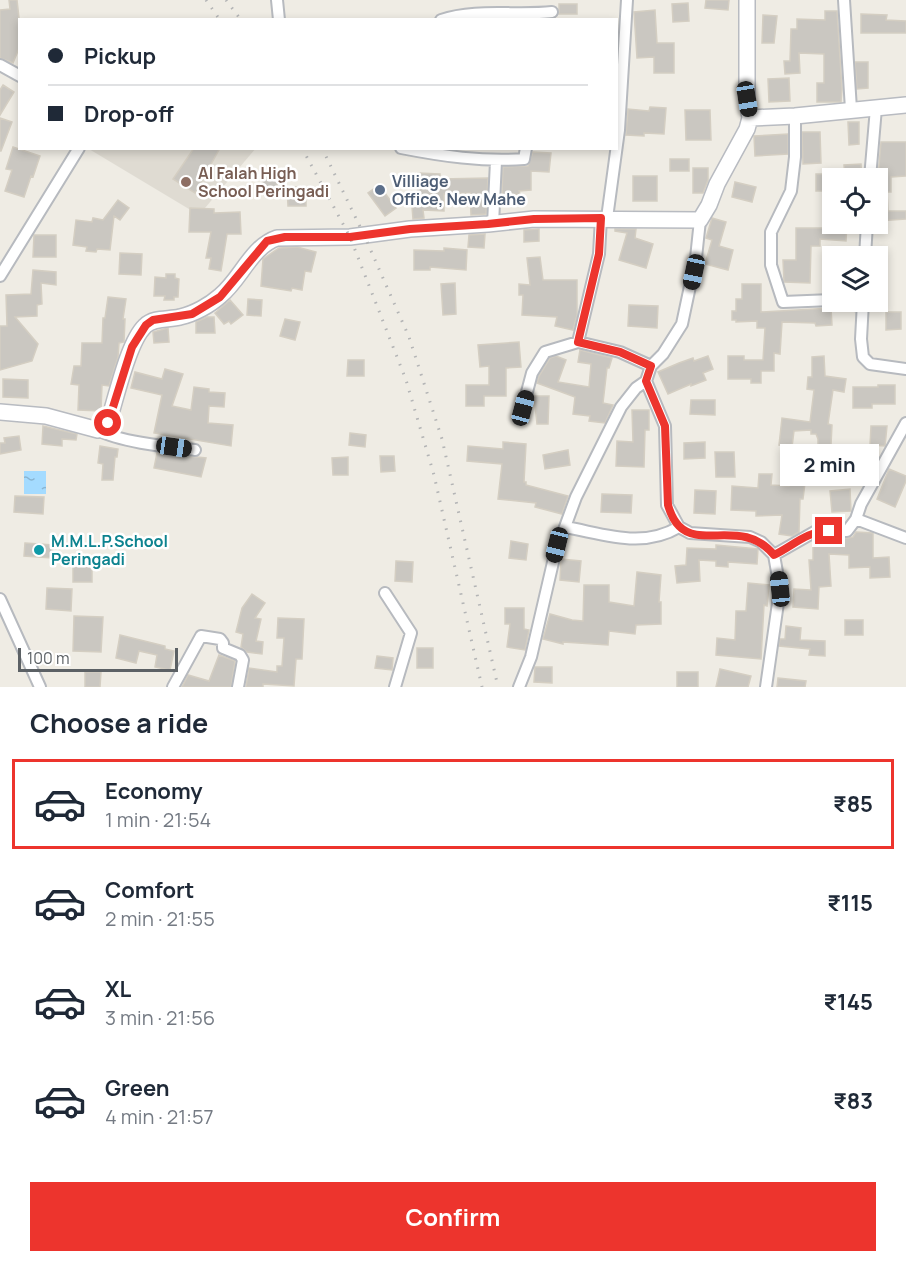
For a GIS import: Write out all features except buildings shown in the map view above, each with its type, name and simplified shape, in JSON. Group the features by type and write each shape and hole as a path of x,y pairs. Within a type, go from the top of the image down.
{"main road":[{"path":"0,412 46,416 98,430 103,429 108,423 132,347 146,325 153,320 192,314 220,297 267,241 285,237 350,237 410,229 534,219 700,220 710,205 717,184 747,129 750,118 747,99 747,0"},
{"path":"750,118 906,105"}],"street":[{"path":"277,0 279,18"},
{"path":"451,18 493,13 551,16 556,0"},
{"path":"618,136 627,0"},
{"path":"844,0 851,109"},
{"path":"0,65 18,75"},
{"path":"871,168 876,108"},
{"path":"795,116 795,157 790,191 771,232 771,265 783,302 822,300"},
{"path":"0,274 78,150"},
{"path":"432,151 496,161 524,159 526,150"},
{"path":"578,342 599,254 616,150"},
{"path":"493,224 496,161"},
{"path":"519,687 531,657 557,545 576,497 621,407 636,387 646,381 651,366 663,354 682,324 696,258 700,220"},
{"path":"862,312 863,357 870,364 906,369"},
{"path":"523,408 532,373 545,352 578,342 620,352 651,366"},
{"path":"646,381 665,426 668,505 679,527 690,533 750,537 761,542 774,555 780,589 766,687"},
{"path":"774,555 816,531 847,531 856,519 861,504 906,423"},
{"path":"98,430 105,434 154,445 195,450"},
{"path":"856,519 906,538"},
{"path":"565,527 614,537 643,540 665,535 679,527"},
{"path":"385,593 411,633 395,687"},
{"path":"0,599 40,687"},
{"path":"173,687 201,636 220,639 223,648 240,655 243,660 238,687"}],"shaded area":[{"name":"Al Falah High School Peringadi","path":"91,150 254,150 199,215"}],"water":[{"path":"24,471 46,471 46,494 24,494"}],"railway":[{"path":"206,0 219,18"},
{"path":"226,0 240,18"},
{"path":"303,150 350,237 406,380 434,475 482,687"},
{"path":"323,150 409,337 442,439 498,687"}],"place":[{"name":"Al Falah High School Peringadi","path":"186,182"},
{"name":"Villiage Office, New Mahe","path":"380,190"},
{"name":"M.M.L.P.School Peringadi","path":"39,550"}],"route":[{"path":"108,423 132,347 139,333 153,320 192,314 220,297 267,241 285,237 350,237 410,229 534,219 601,218 599,254 578,342 620,352 651,366 646,381 665,426 668,505 679,527 690,533 750,537 761,542 774,555 790,548 806,535 816,531 829,531"}]}
